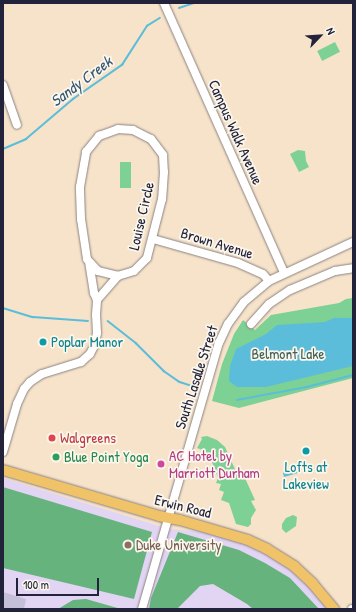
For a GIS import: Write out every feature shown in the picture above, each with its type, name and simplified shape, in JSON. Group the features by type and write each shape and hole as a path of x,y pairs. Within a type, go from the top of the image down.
{"main road":[{"name":"Erwin Road","path":"3,470 159,516 169,517 219,531 267,549 294,566 318,589 334,609"}],"street":[{"name":"Campus Walk Avenue","path":"164,3 284,273"},
{"path":"3,85 17,125"},
{"name":"Louise Circle","path":"3,452 20,395 30,382 45,372 81,362 90,354 97,338 98,300 94,293 89,263 85,254 81,224 80,180 86,152 95,140 103,134 122,128 133,130 151,139 162,155 164,189 153,239 144,263 134,271 118,276"},
{"name":"Brown Avenue","path":"153,239 238,263 263,274 269,281"},
{"name":"South Lasalle Street","path":"142,609 180,474 223,333 244,302 269,281 353,242"},
{"path":"89,263 98,270 118,276 98,300"},
{"path":"251,324 268,304 290,290 335,271 353,268"}],"shaded area":[{"name":"Duke University","path":"3,478 169,529 218,533 279,557 333,609 3,609"},
{"path":"3,592 26,599 24,609 3,609"}],"green space":[{"path":"335,42 340,52 322,61 317,51"},
{"path":"298,150 305,151 306,161 309,167 299,172 290,154"},
{"path":"120,162 131,162 131,188 120,188"},
{"name":"Belmont Lake","path":"353,298 353,378 239,408 212,401 222,364 234,334 243,320 255,330 271,315 339,303 346,299"},
{"path":"207,436 217,440 225,447 239,478 244,476 255,500 251,501 256,510 251,518 251,524 248,527 236,524 229,503 221,500 224,492 219,490 221,484 216,483 218,478 210,457 205,451 197,448 202,439 201,437"},
{"path":"3,487 152,532 134,599 3,568"},
{"path":"293,515 297,517 296,526 286,533 282,529 282,524 286,518"},
{"path":"178,532 239,550 265,563 290,578 319,609 253,609 213,584 200,586 177,609 149,609 151,598"},
{"path":"86,599 121,609 58,609 73,600"}],"water":[{"path":"334,318 353,318 353,366 266,387 237,387 229,381 230,366 236,349 266,334 277,325 325,322"},
{"path":"297,466 299,471 298,473 284,477 283,473 286,470"}],"waterway":[{"name":"Sandy Creek","path":"179,8 194,3"},
{"name":"Sandy Creek","path":"3,149 26,139 73,99 122,65 147,26 160,18"},
{"path":"3,308 33,317 88,321"},
{"path":"108,321 136,343 164,371 180,382 195,387"},
{"path":"237,400 307,387 353,375"}],"place":[{"name":"Poplar Manor","path":"43,342"},
{"name":"Walgreens","path":"52,438"},
{"name":"Lofts at Lakeview","path":"306,451"},
{"name":"Blue Point Yoga","path":"56,457"},
{"name":"AC Hotel by Marriott Durham","path":"161,464"},
{"name":"Duke University","path":"128,545"}]}
